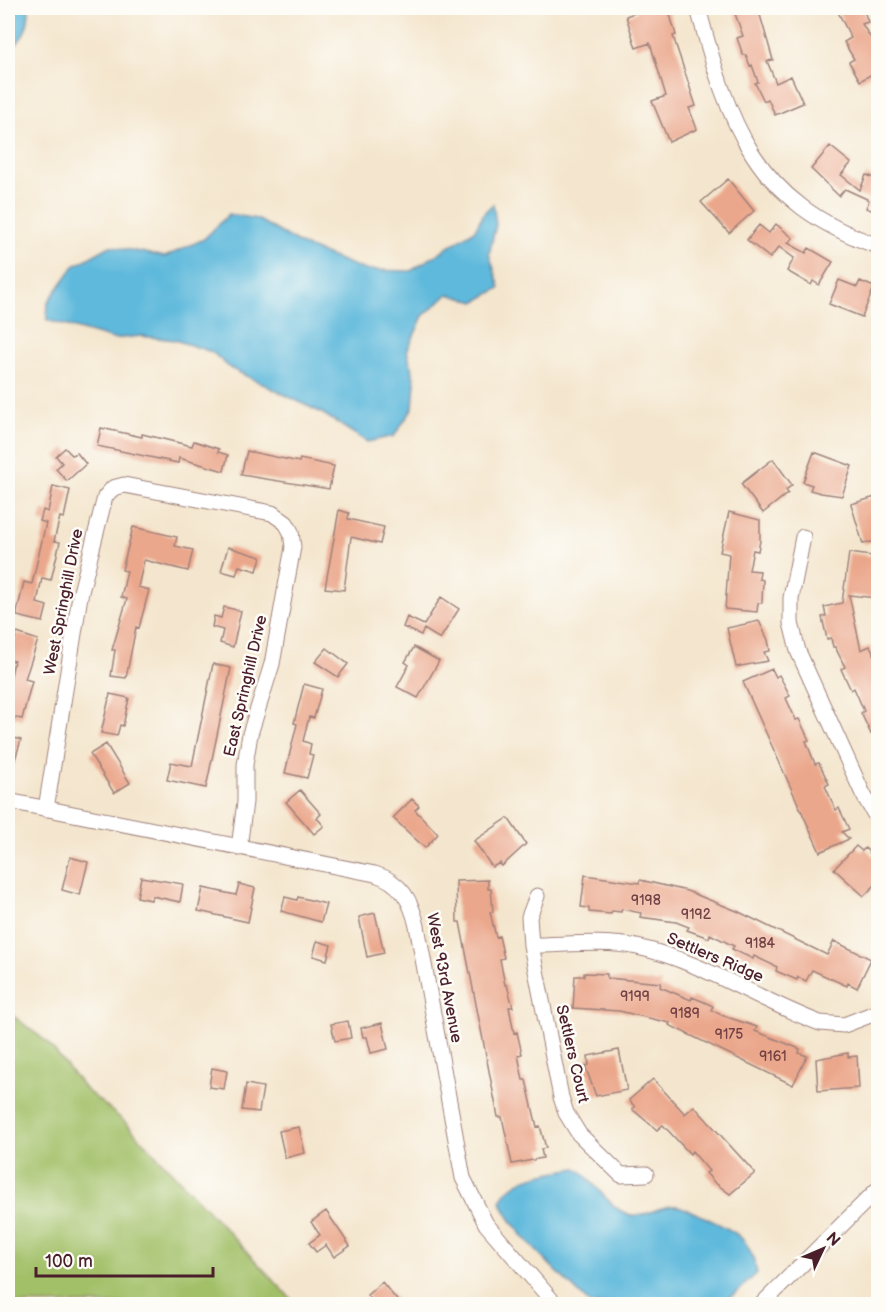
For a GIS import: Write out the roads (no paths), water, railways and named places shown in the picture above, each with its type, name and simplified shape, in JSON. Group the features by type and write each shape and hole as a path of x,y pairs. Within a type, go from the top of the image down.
{"street":[{"path":"698,8 725,102 742,137 763,169 791,198 815,216 841,232 879,246"},
{"name":"West Springhill Drive","path":"46,809 80,596 105,497 113,488 124,485 195,499"},
{"name":"East Springhill Drive","path":"195,499 272,513 286,523 293,540 272,664 250,734 245,765 245,802 239,848"},
{"path":"803,537 791,598 791,623 798,651 863,794 879,820"},
{"name":"West 93rd Avenue","path":"8,801 375,874 387,878 402,890 412,906 417,926 463,1178 486,1224 555,1305"},
{"name":"Settlers Court","path":"537,896 529,917 531,945 556,1077 566,1113 579,1134 621,1175 646,1174"},
{"name":"Settlers Ridge","path":"531,945 602,943 676,958 820,1023 844,1025 879,1012"},
{"path":"762,1305 879,1189"}],"water":[{"path":"8,8 29,8 24,33 8,53"},
{"path":"493,204 496,224 489,254 500,288 475,302 448,294 423,316 407,351 415,382 413,408 394,436 367,442 322,413 230,368 212,352 175,340 141,336 113,339 47,320 48,302 74,266 110,246 165,257 204,239 229,214 257,219 302,245 365,270 411,271 475,230 483,214"},
{"path":"576,1168 586,1175 610,1202 630,1215 676,1206 728,1229 746,1243 757,1273 734,1295 717,1304 590,1304 527,1241 515,1227 501,1202 506,1193 523,1181"}]}
